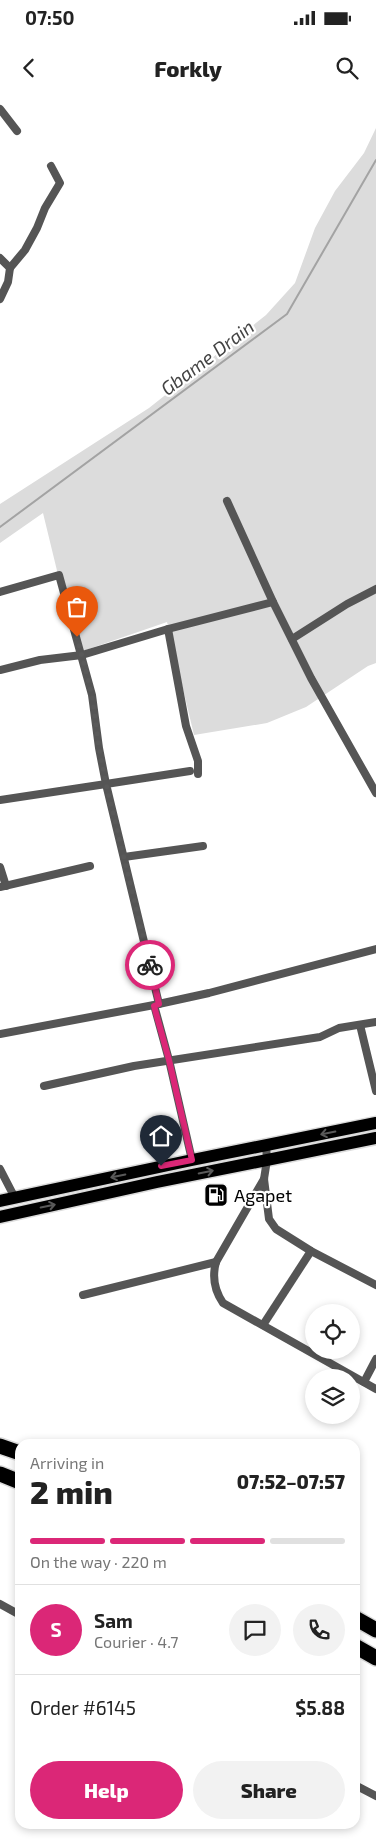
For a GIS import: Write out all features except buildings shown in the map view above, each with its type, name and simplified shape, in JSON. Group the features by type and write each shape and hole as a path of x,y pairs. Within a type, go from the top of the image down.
{"highway":[{"path":"0,1446 15,1452"},
{"path":"0,1474 15,1480"},
{"path":"360,1621 376,1630"},
{"path":"360,1649 376,1658"}],"main road":[{"path":"0,1201 376,1123"},
{"path":"0,1216 376,1138"}],"street":[{"path":"0,110 17,131"},
{"path":"0,299 8,282 10,268 24,250 37,228 45,208 60,183 50,166"},
{"path":"0,258 10,268"},
{"path":"227,501 273,602 311,678 376,793"},
{"path":"0,592 59,575 92,695 106,784 192,1160"},
{"path":"292,639 347,604 376,589"},
{"path":"0,670 40,660 82,655 273,602"},
{"path":"168,630 186,726 198,761 198,774"},
{"path":"0,800 190,771"},
{"path":"124,857 203,846"},
{"path":"0,866 3,886 90,866"},
{"path":"0,1034 156,1005 376,949"},
{"path":"44,1086 134,1066 320,1037 339,1028 376,1022"},
{"path":"360,1026 376,1091"},
{"path":"266,1145 267,1160 264,1179 271,1224 279,1232 311,1251 376,1285"},
{"path":"0,1169 15,1198"},
{"path":"264,1179 216,1262 213,1274 218,1295 223,1303 376,1389"},
{"path":"263,1325 311,1251"},
{"path":"83,1296 216,1262"},
{"path":"364,1382 376,1359"},
{"path":"0,1604 15,1612"},
{"path":"360,1788 376,1796"}],"shaded area":[{"path":"376,128 376,663 368,666 306,707 267,723 194,735 167,622 77,653 43,513 0,543 0,504 149,408 266,315 295,283 315,228 335,191 364,153"}],"waterway":[{"name":"Gbame Drain","path":"0,527 287,314 376,160"}],"way so far":[{"path":"77,637 92,695 106,784 150,965"}],"place":[{"name":"Agapet","path":"216,1195"}],"route":[{"path":"150,965 159,1004 154,1006 169,1060 192,1160 161,1166"}]}
